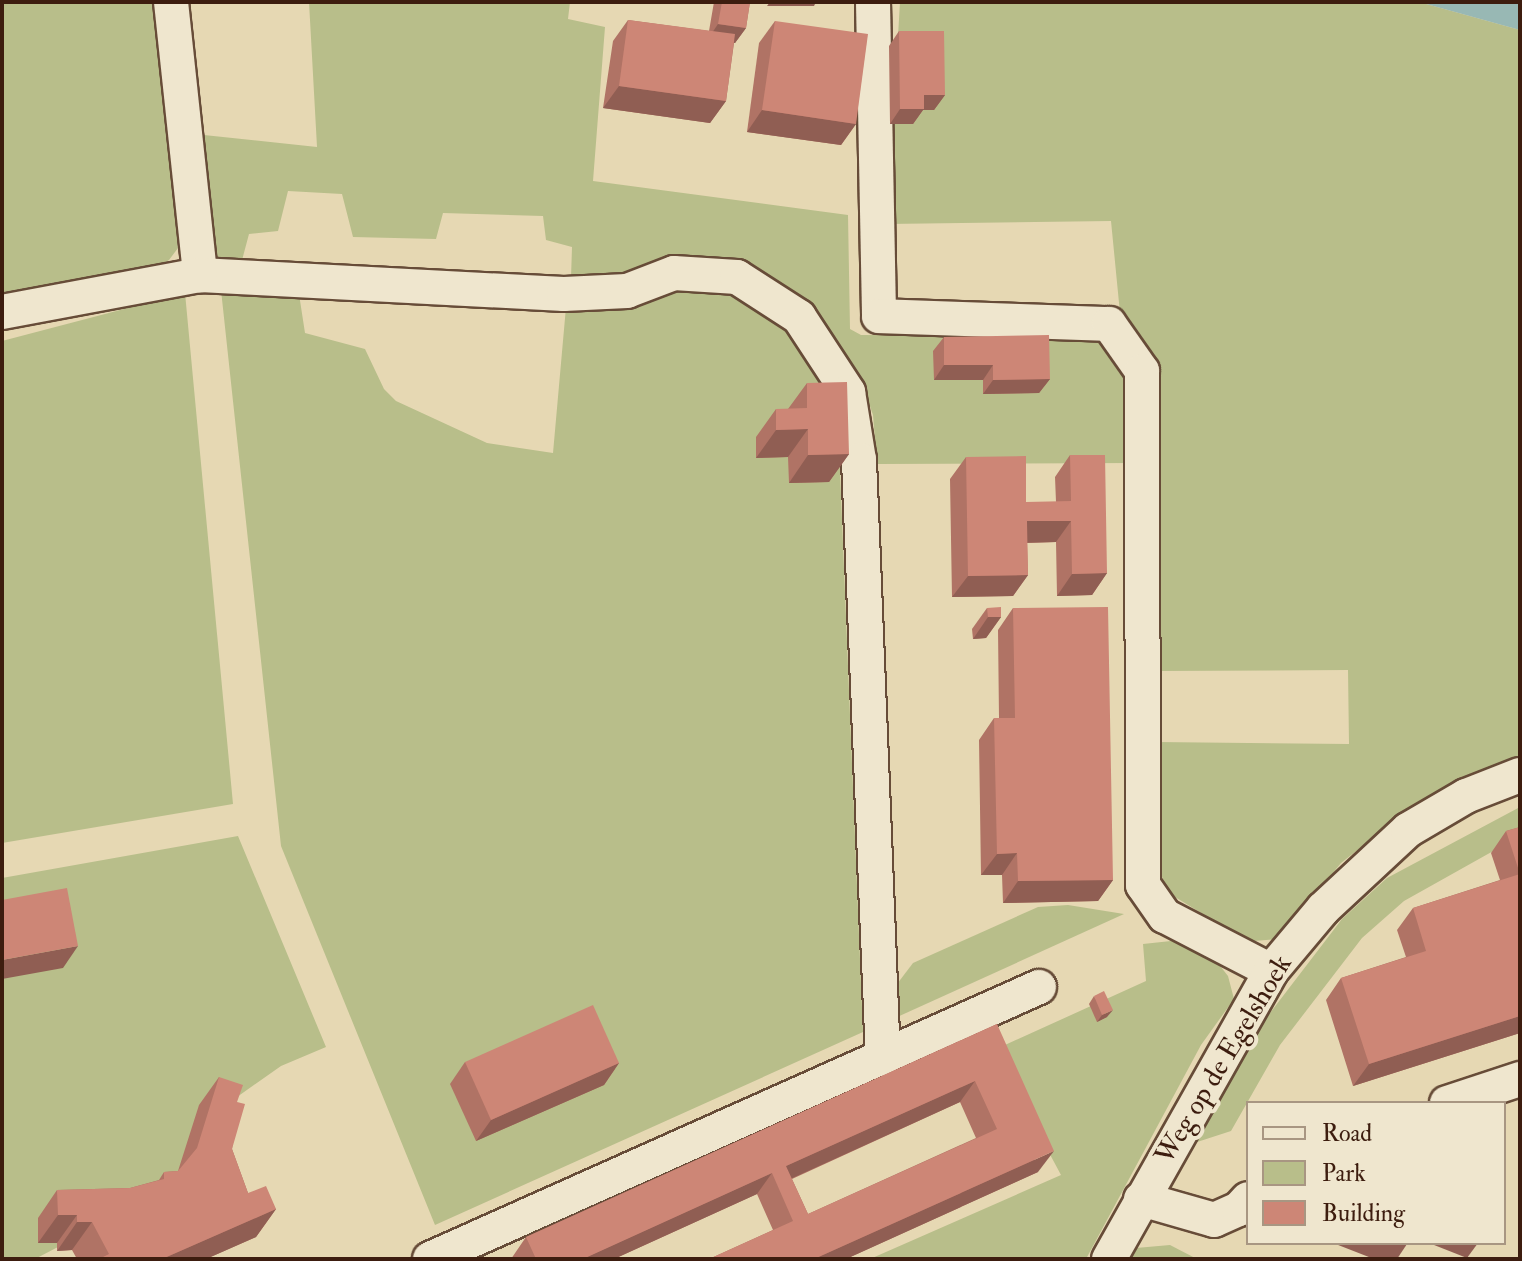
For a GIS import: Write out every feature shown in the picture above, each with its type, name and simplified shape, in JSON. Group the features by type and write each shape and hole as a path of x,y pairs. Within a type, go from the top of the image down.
{"street":[{"path":"171,2 200,275"},
{"path":"873,2 879,316 1109,324 1142,371 1143,885 1165,916 1271,971"},
{"path":"2,312 200,275 564,294 627,291 674,273 737,277 799,317 848,392 859,460 883,1059"},
{"name":"Weg op de Egelshoek","path":"1109,1259 1271,971 1323,909 1408,830 1466,796 1520,775"},
{"path":"430,1259 1039,987"},
{"path":"1453,1101 1520,1079"},
{"path":"1141,1199 1214,1220 1239,1209 1246,1201"}],"green space":[{"path":"2,2 156,2 178,248 169,260 155,268 2,304"},
{"path":"309,2 570,2 568,19 605,27 593,181 848,215 850,329 861,335 1092,336 1114,344 1128,363 1135,463 877,464 873,415 859,374 804,301 650,268 605,280 571,278 572,247 546,240 543,216 443,213 436,239 353,237 342,194 288,191 278,231 249,234 241,264 218,263 204,135 317,147"},
{"path":"900,2 1419,2 1520,30 1520,762 1383,830 1341,863 1279,939 1254,941 1229,930 1175,897 1165,885 1158,866 1156,742 1349,744 1348,670 1155,671 1111,221 887,224"},
{"path":"679,285 752,300 781,320 827,390 838,422 863,1032 435,1225 281,846 221,290 299,294 305,333 365,349 384,389 396,401 487,443 553,453 566,307"},
{"path":"185,293 233,804 2,843 2,341"},
{"path":"1520,807 1520,836 1404,901 1362,938 1280,1045 1231,1131 1191,1144 1257,1030 1342,919 1387,878"},
{"path":"238,836 326,1047 281,1066 237,1097 209,1168 35,1259 2,1259 2,878"},
{"path":"1068,905 1124,914 895,1018 894,988 913,963 1038,907"},
{"path":"1171,941 1210,953 1228,976 1234,999 1201,1045 1086,1259 870,1259 1061,1175 994,1050 1146,981 1143,944"},
{"path":"1170,1245 1197,1259 1130,1259 1136,1248"}],"water":[{"path":"1419,2 1520,2 1520,30"}],"building":[{"path":"722,2 750,2 746,28 718,24"},
{"path":"628,20 735,34 726,101 619,86"},
{"path":"775,21 868,34 856,124 762,110"},
{"path":"899,31 944,31 945,95 924,95 924,109 900,109"},
{"path":"1049,335 1050,379 993,380 993,365 944,365 944,337"},
{"path":"847,382 849,454 808,455 808,429 776,430 776,409 807,408 807,383"},
{"path":"1070,455 1105,455 1107,573 1072,574 1071,521 1027,521 1028,575 968,576 966,457 1026,456 1026,502 1071,501"},
{"path":"1001,607 1001,617 988,617 987,608"},
{"path":"1108,607 1113,880 1018,881 1017,853 997,854 994,718 1015,718 1013,608"},
{"path":"1520,827 1520,874 1506,831"},
{"path":"1520,874 1520,1016 1369,1064 1341,978 1426,951 1413,908"},
{"path":"67,888 78,946 2,960 2,900"},
{"path":"1104,991 1113,1010 1102,1015 1094,996"},
{"path":"593,1005 619,1063 491,1120 465,1062"},
{"path":"997,1024 1054,1151 814,1259 709,1259 793,1221 772,1173 583,1259 536,1259 526,1237","holes":["975,1081 997,1129 808,1214 786,1166"]},
{"path":"219,1077 243,1085 237,1102 245,1104 232,1149 248,1193 266,1186 276,1209 162,1259 99,1259 109,1254 92,1222 77,1222 77,1215 58,1215 57,1190 130,1188 164,1179 164,1172 178,1171 197,1148"}]}
